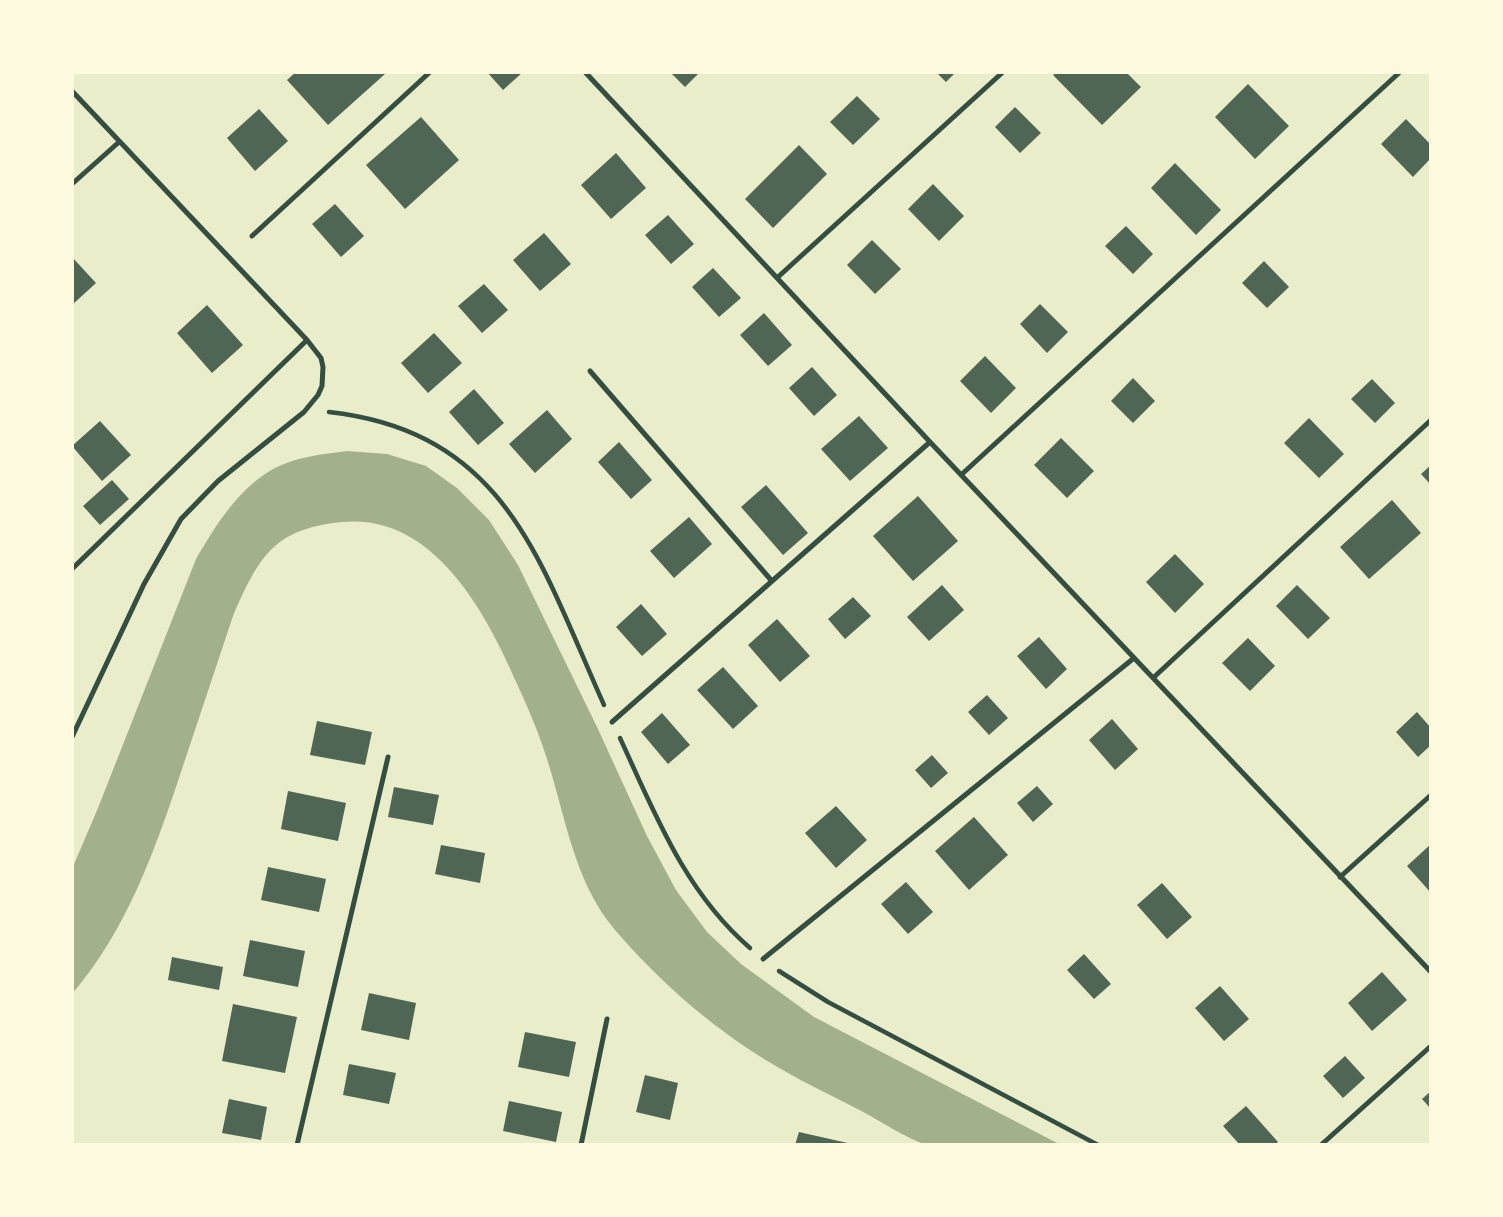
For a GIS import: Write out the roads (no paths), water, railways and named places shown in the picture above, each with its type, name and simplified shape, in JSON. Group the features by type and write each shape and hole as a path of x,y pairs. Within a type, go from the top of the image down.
{"lane":[{"path":"252,236 430,72"},
{"path":"778,277 1003,72"},
{"path":"961,475 1400,72"},
{"path":"590,73 930,442 1431,972"},
{"path":"72,91 307,340 321,358 324,376 318,395 304,412 218,481 181,519 144,584 72,737"},
{"path":"72,184 119,142"},
{"path":"72,569 307,340"},
{"path":"590,371 771,580"},
{"path":"1153,678 1431,420"},
{"path":"612,722 930,442"},
{"path":"763,959 1134,658"},
{"path":"297,1145 388,757"},
{"path":"1340,877 1431,794"},
{"path":"581,1145 607,1019"},
{"path":"1321,1145 1431,1046"}]}
